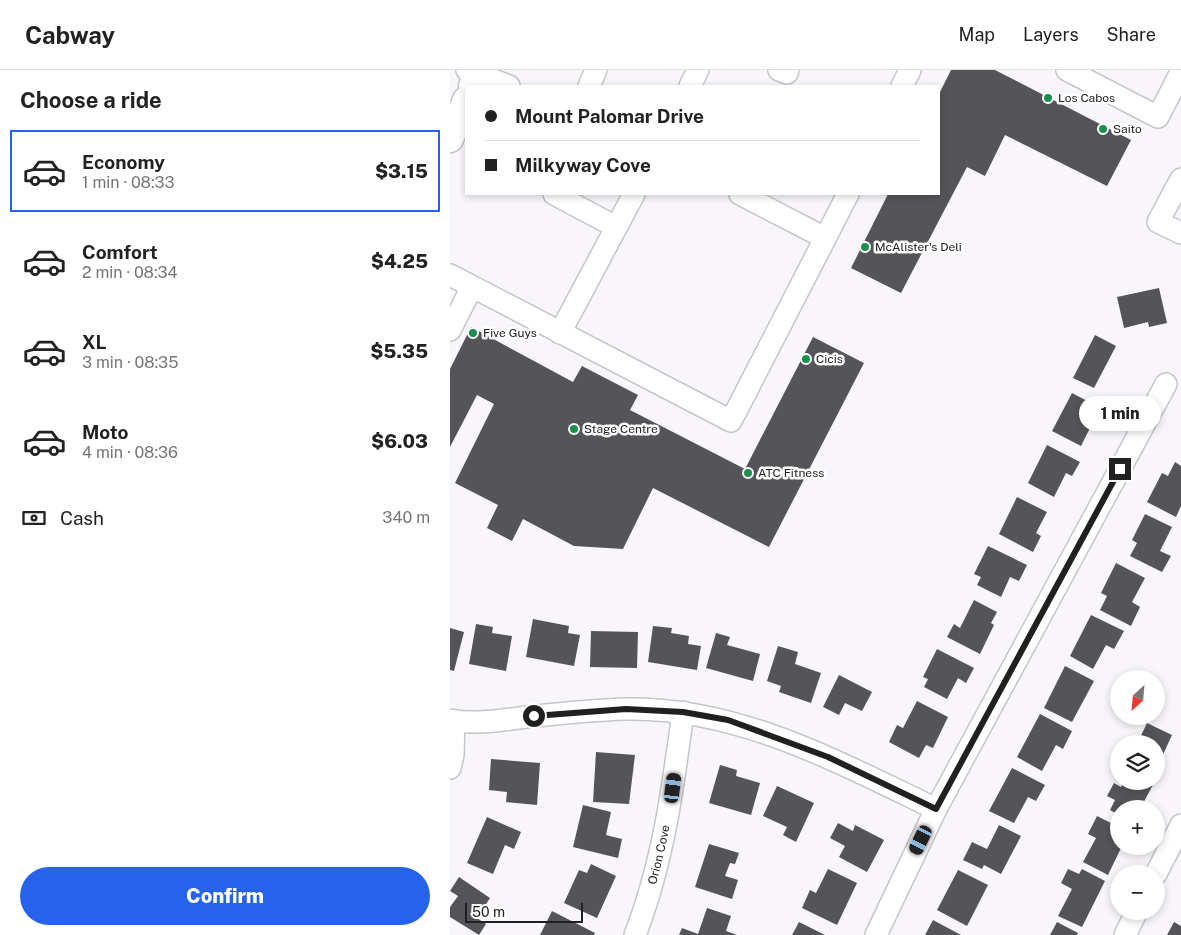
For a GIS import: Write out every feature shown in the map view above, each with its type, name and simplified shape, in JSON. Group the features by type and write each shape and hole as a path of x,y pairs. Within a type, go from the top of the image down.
{"main road":[{"path":"450,139 465,102"}],"street":[{"path":"589,85 596,70"},
{"path":"690,85 698,70"},
{"path":"779,70 786,73 788,70"},
{"path":"902,85 910,70"},
{"path":"1066,70 1158,117 1181,72"},
{"path":"474,75 506,85"},
{"path":"1181,179 1158,222 1181,233"},
{"path":"556,195 616,227"},
{"path":"560,333 633,195"},
{"path":"742,195 825,238"},
{"path":"450,275 731,421 847,195"},
{"path":"450,330 472,287"},
{"path":"876,935 936,809 1166,384"},
{"path":"450,768 453,756 452,721 500,720 626,709 683,712 728,720 828,757 936,809"},
{"name":"Orion Cove","path":"635,935 650,895 671,806 683,712"},
{"path":"1161,865 1181,825"},
{"path":"1125,935 1132,920"}],"building":[{"path":"951,70 995,70 1131,140 1107,186 1005,135 985,176 967,167 901,293 851,268 888,195 940,195 940,92"},
{"path":"1159,288 1167,323 1149,327 1148,322 1124,328 1117,297"},
{"name":"Stage Centre","path":"471,327 573,382 582,366 638,395 630,410 745,469 813,337 864,363 769,547 653,488 623,549 574,546 523,519 512,541 487,528 498,505 455,483 494,404 477,395 450,447 450,369"},
{"path":"1095,335 1116,346 1094,388 1073,378"},
{"path":"1072,393 1106,411 1098,427 1092,424 1081,446 1052,431"},
{"path":"1047,445 1080,462 1072,476 1066,473 1054,497 1028,483"},
{"path":"1175,462 1181,466 1181,506 1176,517 1147,502 1162,473 1168,476"},
{"path":"1017,497 1047,512 1036,533 1041,536 1033,552 999,534"},
{"path":"1145,514 1172,527 1160,551 1171,556 1162,572 1130,556 1137,543 1132,540"},
{"path":"988,546 1027,565 1019,581 1010,577 1001,597 977,585 981,577 974,574"},
{"path":"1116,563 1145,578 1132,602 1140,607 1131,626 1100,610 1107,596 1101,593"},
{"path":"974,600 997,612 991,623 994,625 980,654 947,637 954,624 960,628"},
{"path":"1091,615 1124,631 1114,649 1106,645 1093,669 1070,656"},
{"path":"533,619 569,626 568,633 580,635 574,666 526,657"},
{"path":"476,624 493,627 492,633 512,636 506,671 469,664"},
{"path":"653,626 672,628 671,633 689,636 688,644 701,646 697,670 648,662"},
{"path":"450,628 464,632 454,671 450,670"},
{"path":"591,631 638,632 637,668 590,667"},
{"path":"716,633 730,637 727,645 760,654 753,681 706,668"},
{"path":"778,646 798,652 795,664 821,673 811,703 779,692 781,686 767,681"},
{"path":"937,649 974,668 966,683 958,678 947,699 924,687 928,679 923,677"},
{"path":"1065,666 1094,681 1072,722 1044,708"},
{"path":"839,675 872,692 862,711 845,703 839,715 823,707"},
{"path":"917,701 948,717 933,748 926,745 919,758 889,742 897,725 903,728"},
{"path":"1040,714 1072,731 1063,749 1056,745 1042,771 1017,757"},
{"path":"1146,725 1151,725 1172,735 1165,750 1165,735 1141,735"},
{"path":"596,752 635,755 629,804 593,802"},
{"path":"491,759 540,763 537,805 506,802 507,792 489,790"},
{"path":"720,765 737,770 736,776 760,783 751,815 709,803"},
{"path":"1012,768 1045,785 1036,801 1028,797 1014,823 989,811"},
{"path":"777,786 814,803 796,842 783,835 787,827 763,816"},
{"path":"1110,790 1150,790 1145,800 1115,800 1107,796"},
{"path":"583,805 611,812 606,835 622,839 618,858 573,847"},
{"path":"1097,816 1110,822 1110,855 1118,855 1113,865 1110,865 1108,875 1083,862 1096,838 1088,834"},
{"path":"487,817 521,832 514,849 505,845 493,874 467,863"},
{"path":"838,823 853,831 855,825 884,840 867,872 839,857 845,846 830,838"},
{"path":"999,825 1021,836 1001,874 984,865 982,869 963,860 972,842 987,849"},
{"path":"709,844 739,853 735,864 730,863 725,876 738,880 732,899 695,887"},
{"path":"591,864 616,876 597,918 564,903 579,870 587,873"},
{"path":"828,869 857,883 837,925 802,908 810,890 816,893"},
{"path":"1068,869 1079,874 1082,869 1105,881 1082,927 1058,916 1072,889 1061,883"},
{"path":"958,870 988,885 967,926 937,910"},
{"path":"459,877 490,898 477,918 486,924 479,935 450,917 450,907 458,896 450,891"},
{"path":"707,908 731,916 726,931 737,935 679,935 682,928 698,934"},
{"path":"552,911 595,933 594,935 540,935"},
{"path":"933,920 961,935 925,935"},
{"path":"799,922 825,935 792,935"},
{"path":"1057,922 1078,933 1077,935 1050,935"},
{"path":"1174,922 1181,926 1181,935 1167,935"}],"place":[{"name":"Los Cabos","path":"1048,98"},
{"name":"Saito","path":"1103,129"},
{"name":"McAlister's Deli","path":"865,247"},
{"name":"Five Guys","path":"473,333"},
{"name":"Cicis","path":"806,359"},
{"name":"Stage Centre","path":"574,429"},
{"name":"ATC Fitness","path":"748,473"}],"route":[{"path":"534,716 626,709 683,712 728,720 828,757 936,809 1120,469"}]}
